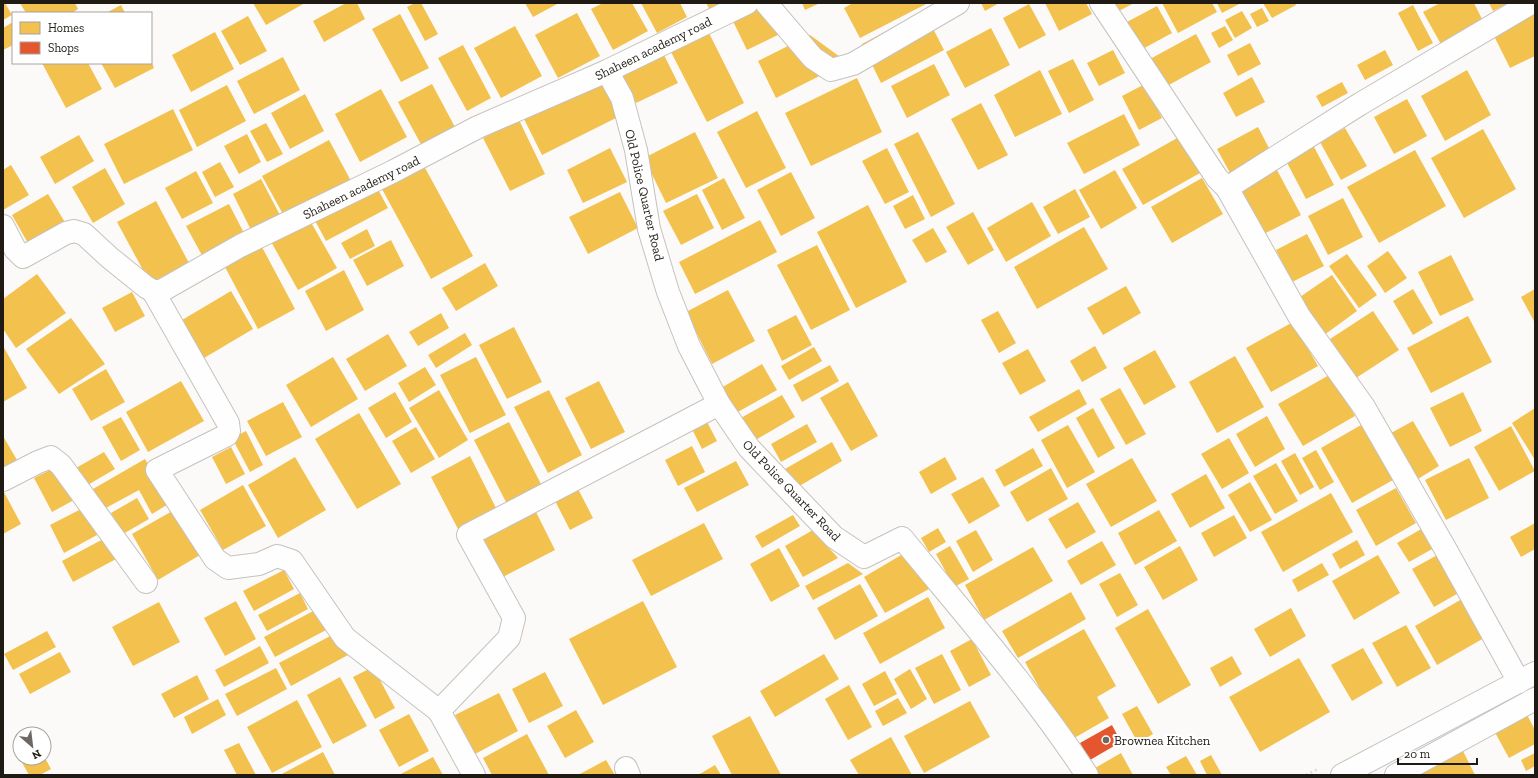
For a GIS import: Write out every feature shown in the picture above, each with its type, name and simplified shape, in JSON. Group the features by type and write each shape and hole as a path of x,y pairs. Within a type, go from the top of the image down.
{"street":[{"name":"Shaheen academy road","path":"153,291 161,291 240,246 394,171 478,127 607,71 747,3"},
{"path":"766,3 813,58 831,70 852,64 958,3"},
{"path":"1101,3 1217,178 1227,188 1299,316 1364,407 1450,557 1527,678 1342,775"},
{"path":"1227,188 1360,104 1531,3"},
{"name":"Old Police Quarter Road","path":"607,71 622,98 636,150 649,229 668,292 689,346 719,404 749,448 834,537 864,557 902,538 1006,664 1070,749 1087,775"},
{"path":"3,226 15,249 23,257 66,233 74,231 84,234 110,258 153,291 228,423 229,431 226,435 158,470 215,559 228,568 259,564 277,556 292,561 345,638 439,711 474,775"},
{"path":"439,711 509,638 514,618 468,536 719,404"},
{"path":"3,480 51,457 61,465 146,582"},
{"path":"1396,775 1535,699"}],"building: Homes":[{"path":"3,3 5,3 12,15 3,20"},
{"path":"20,3 75,3 78,9 74,12 25,12"},
{"path":"253,3 305,3 266,25"},
{"path":"346,3 357,3 365,19 324,42 313,21"},
{"path":"415,3 421,3 438,34 425,41 407,7"},
{"path":"525,3 559,3 533,17"},
{"path":"603,3 632,3 648,31 613,50 591,9"},
{"path":"641,3 680,3 687,17 657,33"},
{"path":"706,3 728,3 711,12"},
{"path":"750,3 788,30 747,50 729,13"},
{"path":"802,3 820,3 805,10"},
{"path":"853,3 928,3 860,38 844,8"},
{"path":"981,3 999,3 985,11"},
{"path":"1045,3 1086,3 1092,14 1059,31"},
{"path":"1115,3 1134,3 1119,11"},
{"path":"1162,3 1212,3 1217,12 1178,33"},
{"path":"1217,3 1241,3 1222,13"},
{"path":"1263,3 1295,3 1296,5 1272,18"},
{"path":"1440,3 1474,3 1484,23 1442,46 1423,12"},
{"path":"1489,3 1508,3 1493,11"},
{"path":"1029,4 1046,35 1019,49 1003,18"},
{"path":"121,5 124,12 108,12"},
{"path":"1413,5 1433,43 1418,51 1398,13"},
{"path":"1157,6 1172,33 1139,51 1125,23"},
{"path":"1262,8 1269,21 1257,27 1250,14"},
{"path":"924,11 944,50 881,83 862,44"},
{"path":"1242,11 1252,28 1235,38 1225,20"},
{"path":"577,13 600,56 558,78 535,35"},
{"path":"1535,13 1535,56 1510,68 1493,34"},
{"path":"400,14 429,68 401,82 372,29"},
{"path":"248,16 267,51 240,65 221,31"},
{"path":"12,23 12,46 3,50 3,28"},
{"path":"515,26 542,76 501,98 474,48"},
{"path":"1225,26 1233,40 1219,48 1211,33"},
{"path":"991,28 1010,65 965,88 946,52"},
{"path":"708,31 744,103 707,122 670,50"},
{"path":"215,32 234,69 191,92 172,55"},
{"path":"1196,34 1211,62 1165,87 1150,59"},
{"path":"810,35 847,62 776,98 758,61"},
{"path":"1250,43 1261,64 1238,76 1227,55"},
{"path":"463,45 491,98 467,111 438,58"},
{"path":"1113,50 1125,73 1099,86 1087,63"},
{"path":"1385,50 1393,65 1365,80 1357,65"},
{"path":"662,51 678,83 636,103 620,71"},
{"path":"283,57 300,90 254,114 237,81"},
{"path":"1073,59 1094,100 1069,113 1048,71"},
{"path":"152,63 154,68 115,88 102,64"},
{"path":"43,64 89,64 102,89 66,108"},
{"path":"934,64 950,95 907,118 891,86"},
{"path":"1040,70 1062,114 1015,137 994,95"},
{"path":"1467,70 1491,115 1445,141 1421,96"},
{"path":"1252,77 1265,102 1236,117 1223,93"},
{"path":"601,78 620,116 542,155 523,117"},
{"path":"857,78 882,132 811,166 785,113"},
{"path":"1342,82 1348,93 1322,107 1316,96"},
{"path":"432,84 456,129 423,148 398,102"},
{"path":"1145,84 1162,118 1139,130 1122,96"},
{"path":"227,85 246,121 197,147 179,110"},
{"path":"381,89 407,137 360,162 335,114"},
{"path":"305,94 324,131 290,149 271,113"},
{"path":"1407,99 1427,136 1394,154 1374,117"},
{"path":"981,103 1008,155 978,170 951,119"},
{"path":"173,109 193,150 124,184 104,144"},
{"path":"757,111 786,168 746,188 717,132"},
{"path":"1124,114 1140,145 1084,174 1067,143"},
{"path":"519,120 545,174 510,191 483,138"},
{"path":"266,123 283,154 267,162 250,131"},
{"path":"1258,127 1271,152 1230,173 1217,149"},
{"path":"1345,128 1367,166 1341,180 1320,142"},
{"path":"1483,129 1516,189 1464,218 1431,158"},
{"path":"695,132 718,178 666,203 644,158"},
{"path":"918,132 955,204 931,217 894,144"},
{"path":"247,134 261,162 239,174 224,146"},
{"path":"79,135 94,161 55,184 40,157"},
{"path":"1179,137 1200,173 1143,205 1122,169"},
{"path":"329,140 351,181 284,216 262,176"},
{"path":"1312,143 1334,185 1306,199 1284,157"},
{"path":"610,148 627,182 583,203 567,170"},
{"path":"887,148 909,192 885,204 862,161"},
{"path":"1415,150 1446,206 1379,243 1347,187"},
{"path":"220,162 234,187 215,197 202,172"},
{"path":"11,165 29,195 3,210 3,170"},
{"path":"424,166 473,256 431,279 382,189"},
{"path":"105,168 125,204 93,223 72,187"},
{"path":"1115,170 1137,208 1101,229 1079,190"},
{"path":"1277,170 1301,215 1260,236 1237,190"},
{"path":"196,171 213,203 182,219 165,188"},
{"path":"791,172 815,218 781,236 757,190"},
{"path":"724,178 745,218 722,230 702,190"},
{"path":"1202,178 1223,214 1172,243 1151,207"},
{"path":"261,179 281,217 252,232 233,194"},
{"path":"375,184 388,208 326,241 313,217"},
{"path":"1075,189 1090,217 1058,234 1043,207"},
{"path":"620,192 638,228 588,254 569,217"},
{"path":"48,194 66,224 29,245 12,215"},
{"path":"697,194 714,228 681,245 663,211"},
{"path":"913,195 925,219 905,229 893,206"},
{"path":"1343,198 1363,237 1328,255 1308,216"},
{"path":"156,201 189,263 150,283 117,222"},
{"path":"1032,202 1051,236 1006,262 987,228"},
{"path":"229,204 246,237 204,259 186,226"},
{"path":"868,205 907,282 856,308 817,232"},
{"path":"973,212 994,250 968,265 946,227"},
{"path":"308,217 337,268 298,290 269,238"},
{"path":"760,220 777,252 695,294 679,262"},
{"path":"1084,227 1108,269 1037,309 1014,267"},
{"path":"933,228 947,252 926,263 912,240"},
{"path":"367,229 375,246 350,259 341,243"},
{"path":"1307,234 1324,266 1292,282 1276,250"},
{"path":"391,240 404,266 367,286 353,260"},
{"path":"817,245 850,310 811,330 777,265"},
{"path":"262,247 295,309 258,329 225,267"},
{"path":"1388,251 1407,278 1385,293 1367,266"},
{"path":"1347,254 1377,295 1359,308 1329,266"},
{"path":"1451,255 1474,300 1440,316 1418,272"},
{"path":"485,263 498,286 456,311 442,288"},
{"path":"344,270 364,310 326,331 305,291"},
{"path":"37,274 66,313 16,348 3,329 3,299"},
{"path":"1332,275 1357,311 1320,338 1294,301"},
{"path":"1126,286 1141,313 1103,335 1087,308"},
{"path":"1413,289 1433,323 1413,335 1393,301"},
{"path":"1535,289 1535,323 1521,297"},
{"path":"728,290 755,341 712,364 686,312"},
{"path":"231,291 253,329 199,361 177,323"},
{"path":"132,292 145,316 115,332 102,308"},
{"path":"998,311 1016,343 999,353 981,320"},
{"path":"1373,311 1399,350 1356,378 1330,339"},
{"path":"441,313 449,328 418,346 409,332"},
{"path":"796,315 812,345 782,361 767,330"},
{"path":"1468,316 1492,362 1431,393 1407,348"},
{"path":"71,318 105,364 59,394 26,349"},
{"path":"1293,322 1318,366 1271,392 1246,348"},
{"path":"514,327 542,382 507,399 479,345"},
{"path":"465,333 472,345 436,368 428,355"},
{"path":"388,334 407,366 365,391 346,359"},
{"path":"3,346 27,388 3,402"},
{"path":"1095,346 1107,368 1082,382 1070,361"},
{"path":"814,347 822,361 789,380 781,366"},
{"path":"1028,349 1046,381 1020,395 1002,363"},
{"path":"1155,350 1176,387 1144,405 1123,368"},
{"path":"1235,356 1264,407 1217,433 1189,382"},
{"path":"333,357 358,399 311,427 286,385"},
{"path":"476,357 506,415 470,433 440,375"},
{"path":"762,364 777,390 736,413 721,388"},
{"path":"830,365 839,381 802,402 793,385"},
{"path":"425,367 436,385 409,402 398,383"},
{"path":"106,369 125,402 91,421 72,389"},
{"path":"1331,374 1355,416 1303,446 1278,404"},
{"path":"181,381 204,421 148,452 126,412"},
{"path":"599,381 625,432 591,449 565,398"},
{"path":"848,382 878,436 851,451 820,398"},
{"path":"1120,388 1146,434 1126,445 1100,399"},
{"path":"1079,389 1087,404 1038,432 1029,417"},
{"path":"439,390 468,440 439,458 409,408"},
{"path":"549,390 582,455 548,473 514,407"},
{"path":"395,392 412,422 386,438 368,408"},
{"path":"1463,392 1482,431 1450,447 1430,408"},
{"path":"782,395 795,417 752,442 739,419"},
{"path":"283,402 302,437 266,456 247,421"},
{"path":"1093,408 1115,448 1098,458 1076,418"},
{"path":"1535,408 1535,460 1512,423"},
{"path":"359,413 401,484 357,509 315,439"},
{"path":"1267,416 1285,449 1255,467 1236,434"},
{"path":"121,417 140,450 121,461 102,427"},
{"path":"706,420 717,441 702,449 691,427"},
{"path":"1413,421 1439,466 1418,479 1391,433"},
{"path":"509,422 542,486 507,504 474,440"},
{"path":"807,424 817,442 781,462 771,444"},
{"path":"1068,425 1095,472 1067,488 1041,440"},
{"path":"1361,425 1393,480 1352,503 1321,448"},
{"path":"1511,426 1535,471 1499,491 1474,447"},
{"path":"416,427 435,459 411,473 392,441"},
{"path":"246,431 263,465 250,472 232,438"},
{"path":"3,436 17,460 3,468"},
{"path":"1229,438 1249,473 1222,489 1201,454"},
{"path":"832,442 842,461 796,488 785,469"},
{"path":"692,446 705,472 678,486 665,460"},
{"path":"231,447 245,474 226,484 212,457"},
{"path":"1033,448 1043,466 1004,487 995,470"},
{"path":"1316,450 1334,482 1320,490 1302,458"},
{"path":"104,452 115,469 86,486 76,468"},
{"path":"1295,453 1314,487 1300,495 1281,461"},
{"path":"470,456 497,510 459,531 431,477"},
{"path":"295,457 326,510 278,538 248,485"},
{"path":"945,457 957,479 931,494 919,472"},
{"path":"1132,458 1157,501 1111,527 1086,484"},
{"path":"1469,458 1489,498 1446,520 1425,480"},
{"path":"145,459 170,503 152,514 139,490 104,509 93,489"},
{"path":"736,461 749,485 697,512 684,488"},
{"path":"1276,463 1298,501 1275,514 1253,476"},
{"path":"56,467 74,500 52,512 34,478"},
{"path":"1051,468 1068,499 1027,522 1010,492"},
{"path":"1206,474 1225,508 1190,528 1171,494"},
{"path":"983,477 1000,506 969,524 951,494"},
{"path":"1250,482 1272,520 1250,532 1228,495"},
{"path":"575,483 593,518 570,530 552,495"},
{"path":"243,485 266,526 223,550 200,510"},
{"path":"1396,488 1416,523 1376,546 1356,510"},
{"path":"4,492 21,524 3,534 3,493"},
{"path":"1331,493 1353,532 1283,572 1261,532"},
{"path":"137,498 149,519 123,534 111,513"},
{"path":"1078,502 1096,532 1066,549 1048,519"},
{"path":"83,508 97,535 64,553 50,525"},
{"path":"174,510 200,555 158,580 132,534"},
{"path":"535,510 555,550 501,578 480,538"},
{"path":"1159,510 1177,541 1135,565 1118,533"},
{"path":"793,515 800,526 762,548 755,536"},
{"path":"1234,515 1247,538 1214,557 1201,533"},
{"path":"704,523 723,559 651,596 632,560"},
{"path":"1535,523 1535,549 1521,557 1510,537"},
{"path":"938,528 946,542 929,552 921,538"},
{"path":"1423,528 1434,548 1409,562 1397,543"},
{"path":"813,530 838,558 803,577 785,546"},
{"path":"976,530 993,560 973,572 956,541"},
{"path":"107,537 118,558 73,582 62,561"},
{"path":"1357,540 1365,555 1340,569 1332,554"},
{"path":"1102,541 1116,565 1081,585 1067,561"},
{"path":"950,546 969,579 954,587 936,554"},
{"path":"1180,546 1198,580 1163,600 1144,567"},
{"path":"1033,547 1053,581 984,620 965,585"},
{"path":"779,548 800,586 771,602 750,564"},
{"path":"908,551 929,589 885,613 864,577"},
{"path":"1441,553 1462,591 1434,607 1412,569"},
{"path":"1378,555 1400,593 1354,620 1332,581"},
{"path":"848,563 863,574 813,600 805,586"},
{"path":"1322,563 1329,575 1298,592 1292,580"},
{"path":"284,570 294,589 254,611 243,591"},
{"path":"1120,573 1138,605 1117,617 1099,584"},
{"path":"860,584 878,616 835,640 817,608"},
{"path":"1071,592 1086,619 1018,658 1002,631"},
{"path":"300,593 308,609 267,631 258,615"},
{"path":"928,597 945,628 880,664 863,633"},
{"path":"1462,599 1484,638 1437,665 1415,626"},
{"path":"236,601 256,639 225,656 204,618"},
{"path":"643,601 677,667 603,705 569,639"},
{"path":"159,602 180,642 133,666 112,627"},
{"path":"1291,608 1306,636 1270,657 1254,629"},
{"path":"317,609 328,629 275,657 264,637"},
{"path":"1148,609 1191,685 1158,704 1115,628"},
{"path":"1406,625 1431,668 1397,687 1372,643"},
{"path":"1084,629 1116,686 1097,697 1109,718 1069,741 1025,662"},
{"path":"47,631 56,647 13,670 4,654"},
{"path":"336,633 348,655 291,686 279,663"},
{"path":"972,639 991,675 969,687 950,651"},
{"path":"260,646 269,663 224,687 215,670"},
{"path":"1363,648 1383,683 1352,701 1331,665"},
{"path":"60,652 71,672 30,694 19,674"},
{"path":"824,654 839,679 775,717 760,691"},
{"path":"942,654 961,690 934,704 915,668"},
{"path":"1232,656 1242,674 1220,687 1210,668"},
{"path":"1299,658 1330,712 1260,752 1229,697"},
{"path":"373,667 395,708 375,719 353,677"},
{"path":"276,668 287,689 237,716 225,694"},
{"path":"910,669 927,699 911,709 894,679"},
{"path":"885,671 897,694 874,706 862,684"},
{"path":"545,672 563,706 529,723 512,689"},
{"path":"197,675 209,699 174,718 161,694"},
{"path":"340,677 367,726 333,744 307,695"},
{"path":"849,685 872,727 848,740 825,699"},
{"path":"499,693 518,731 475,754 455,715"},
{"path":"898,698 907,713 883,726 875,711"},
{"path":"218,699 226,715 192,734 184,717"},
{"path":"297,700 322,747 272,773 247,727"},
{"path":"970,701 990,737 924,773 904,736"},
{"path":"1137,706 1153,734 1138,743 1122,714"},
{"path":"1524,709 1535,730 1535,744 1509,758 1492,727"},
{"path":"576,710 594,742 565,758 547,726"},
{"path":"409,714 429,751 399,767 379,730"},
{"path":"750,716 781,775 732,775 712,736"},
{"path":"527,734 549,775 492,775 483,758"},
{"path":"891,737 912,775 859,775 850,760"},
{"path":"239,743 256,775 237,775 224,750"},
{"path":"1463,751 1475,775 1418,775"},
{"path":"323,752 335,775 280,775"},
{"path":"1121,753 1133,775 1099,775 1095,768"},
{"path":"1535,753 1535,766 1526,771 1521,760"},
{"path":"1211,755 1222,775 1207,775 1200,761"},
{"path":"1186,756 1197,775 1171,775 1166,767"},
{"path":"433,757 443,775 399,775"},
{"path":"606,760 615,775 578,775"},
{"path":"715,765 721,775 698,775"},
{"path":"24,766 49,766 51,769 40,775 29,775"}],"building: Shops":[{"path":"1112,725 1121,742 1090,760 1080,743"}],"place":[{"name":"Brownea Kitchen","path":"1106,740"}]}
